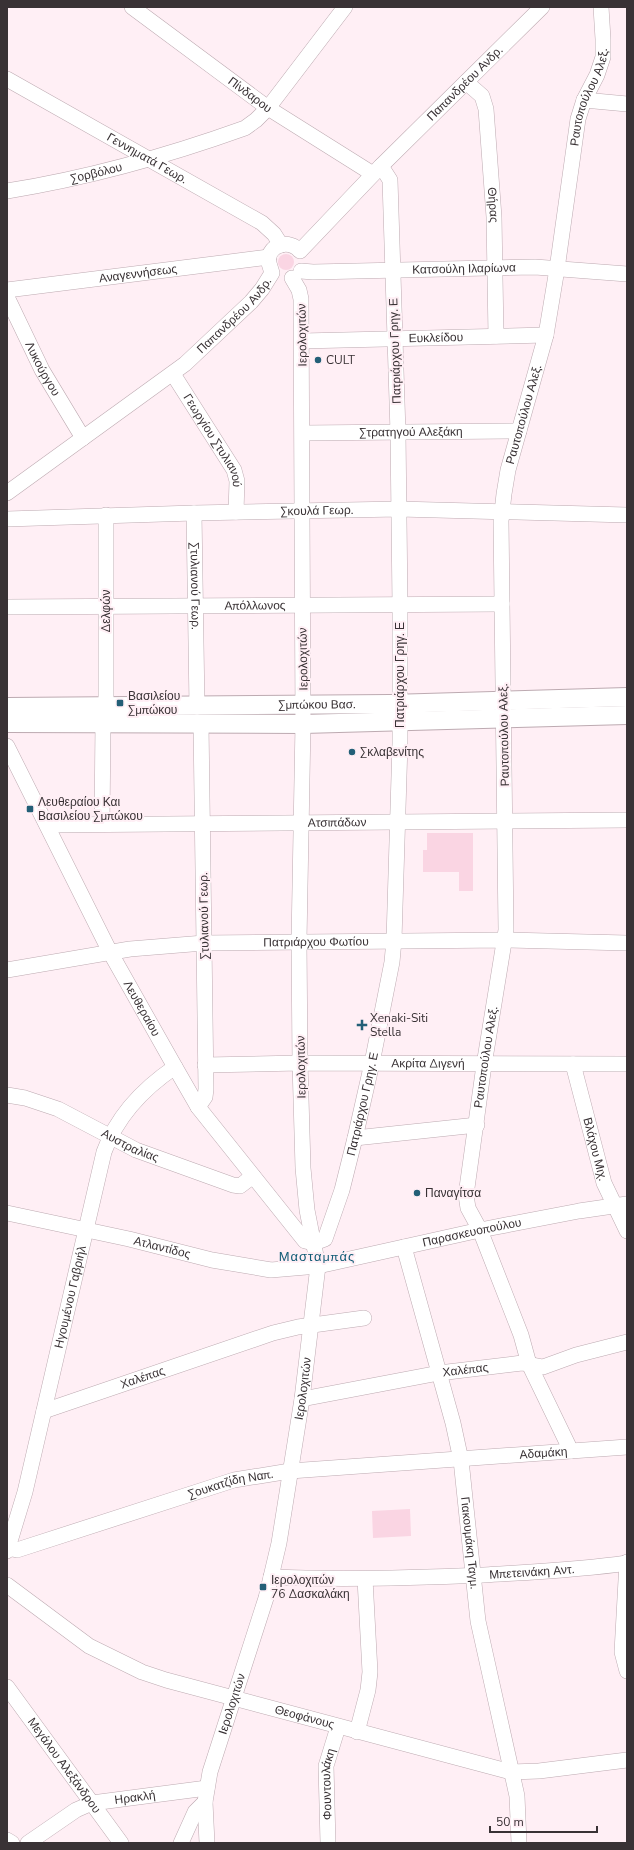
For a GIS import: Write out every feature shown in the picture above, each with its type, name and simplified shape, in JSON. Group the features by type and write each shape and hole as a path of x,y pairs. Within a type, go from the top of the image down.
{"main road":[{"name":"Σμπώκου Βασ.","path":"503,710 627,697"},
{"name":"Σμπώκου Βασ.","path":"199,715 303,705 401,712 503,710 627,715"},
{"name":"Σμπώκου Βασ.","path":"7,707 104,715 199,715 303,724 401,712"},
{"name":"Σμπώκου Βασ.","path":"7,723 104,715"}],"street":[{"name":"Πίνδαρου","path":"132,7 268,108 377,170"},
{"name":"Σορβόλου","path":"7,191 72,180 147,159 245,128 268,108 345,7"},
{"name":"Παπανδρέου Ανδρ.","path":"300,251 377,170 542,7"},
{"name":"Ραυτοπούλου Αλεξ.","path":"572,1451 528,1364 521,1335 480,1230 471,1216 466,1195 477,1125 484,1065 505,940 502,510 506,482 546,335 557,269 578,119 584,100 597,75 603,57 601,7"},
{"name":"Γεννηματά Γεωρ.","path":"7,79 262,223 274,234 281,245"},
{"name":"Θήρας","path":"466,82 482,96 486,105 494,217 496,336"},
{"path":"584,100 627,104"},
{"name":"Πατριάρχου Γρηγ. Ε","path":"314,1243 325,1239 342,1190 372,1063 392,962 394,940 401,712 398,432 390,180 389,176 377,170"},
{"name":"Παπανδρέου Ανδρ.","path":"7,493 173,374 202,349 252,302 262,289 272,273 269,267 269,257 273,249 281,245"},
{"path":"272,273 280,278 296,274 303,259 300,251 291,245 281,245"},
{"name":"Αναγεννήσεως","path":"7,290 269,257"},
{"name":"Κατσούλη Ιλαρίωνα","path":"296,274 313,272 496,268 557,269 627,274"},
{"name":"Ιερολοχιτών","path":"207,1843 206,1795 216,1750 271,1577 280,1543 302,1399 318,1266 306,1210 300,1063 299,941 302,823 302,605 304,510 301,299 296,274"},
{"name":"Λυκούργου","path":"7,297 42,370 83,438"},
{"name":"Ευκλείδου","path":"302,341 546,335"},
{"name":"Γεωργίου Στυλιανού","path":"173,374 234,470 237,481 236,512"},
{"name":"Στρατηγού Αλεξάκη","path":"303,433 519,431"},
{"name":"Σκουλά Γεωρ.","path":"7,519 194,512 399,509 502,510 627,515"},
{"name":"Στυλιανού Γεωρ.","path":"194,512 195,606 202,824 205,1065 205,1097 198,1106"},
{"name":"Δελφών","path":"102,824 106,516"},
{"name":"Απόλλωνος","path":"7,607 502,604"},
{"name":"Λευθεραίου","path":"7,746 110,952 198,1106 305,1241 314,1243"},
{"name":"Ατσιπάδων","path":"47,825 627,820"},
{"name":"Πατριάρχου Φωτίου","path":"7,970 110,952 164,945 204,943 505,940 627,943"},
{"name":"Ακρίτα Διγενή","path":"205,1065 300,1063 484,1065 627,1064"},
{"name":"Βλάχου Μιχ.","path":"573,1064 601,1173 607,1190 621,1205 627,1231"},
{"name":"Ηγουμένου Γαβριήλ","path":"7,1549 25,1492 104,1152 110,1136 116,1126 153,1082 175,1067"},
{"name":"Αυστραλίας","path":"7,1095 25,1098 58,1109 136,1150 233,1185 240,1186 253,1176"},
{"path":"355,1138 477,1125"},
{"name":"Παρασκευοπούλου","path":"318,1266 480,1230 621,1205"},
{"name":"Ατλαντίδος","path":"7,1213 85,1229 212,1260 256,1268 271,1270 318,1266"},
{"name":"Γιακουμάκη Ταγμ.","path":"404,1247 453,1423 461,1460 478,1621 517,1796 519,1843"},
{"name":"Χαλέπας","path":"44,1411 273,1333 311,1325 364,1318"},
{"name":"Χαλέπας","path":"302,1399 439,1373 513,1364 528,1364 543,1367 576,1355 627,1342"},
{"name":"Αδαμάκη","path":"461,1460 627,1448"},
{"name":"Σουκατζίδη Ναπ.","path":"7,1549 17,1550 234,1480 290,1471 461,1460"},
{"path":"627,1563 622,1652 627,1671"},
{"name":"Μπετεινάκη Αντ.","path":"271,1577 365,1579 473,1575 599,1567 627,1563"},
{"path":"357,1732 368,1690 370,1672 365,1579"},
{"name":"Θεοφάνους","path":"7,1586 89,1646 115,1660 148,1674 232,1698 511,1772 539,1771 627,1760"},
{"name":"Μεγάλου Αλεξάνδρου","path":"7,1686 121,1843"},
{"name":"Φουντουλάκη","path":"328,1843 326,1766 338,1727"},
{"path":"181,1843 195,1812 206,1795"},
{"name":"Ηρακλή","path":"28,1843 76,1810 92,1803 206,1795"},
{"path":"7,1840 12,1843"}],"shaded area":[{"path":"286,254 293,259 294,262 289,269 286,270 279,265 278,262 283,255"},
{"path":"427,833 473,833 473,891 459,891 459,872 423,872 423,850 427,850"},
{"path":"410,1509 411,1536 373,1538 372,1511"}],"place":[{"name":"CULT","path":"318,360"},
{"name":"Βασιλείου Σμπώκου","path":"120,703"},
{"name":"Σκλαβενίτης","path":"352,752"},
{"name":"Λευθεραίου Και Βασιλείου Σμπώκου","path":"30,809"},
{"name":"Xenaki-Siti Stella","path":"362,1025"},
{"name":"Παναγίτσα","path":"417,1193"},
{"name":"Ιερολοχιτών 76 Δασκαλάκη","path":"263,1587"}],"district":[{"name":"Μασταμπάς","path":"317,1256"}]}
